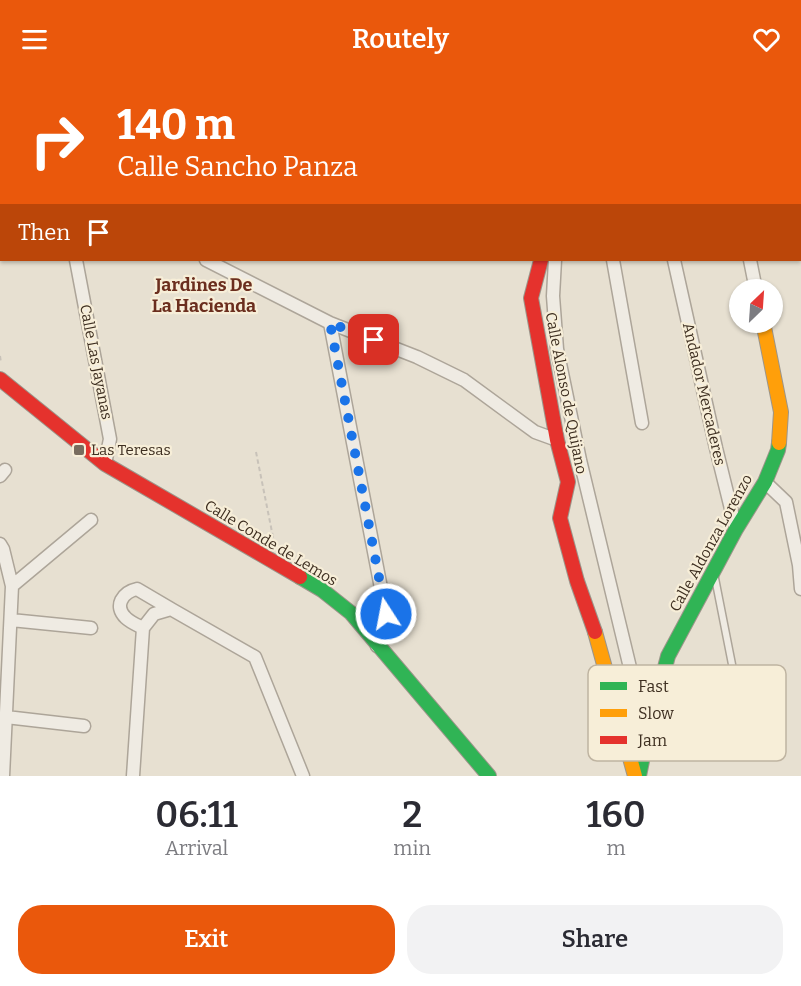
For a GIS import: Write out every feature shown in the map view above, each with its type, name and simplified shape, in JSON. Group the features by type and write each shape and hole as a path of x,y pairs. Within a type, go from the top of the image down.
{"street":[{"name":"Calle Las Jayanas","path":"76,261 110,439 105,464"},
{"path":"208,261 330,323 417,357 454,375 535,432 557,440"},
{"name":"Calle Alonso de Quijano","path":"542,261 531,298 557,440 568,482 560,518 577,582 593,623 605,665"},
{"name":"Calle Alonso de Quijano","path":"555,261 553,296 557,349 580,460 629,665"},
{"path":"613,261 642,423"},
{"name":"Andador Mercaderes","path":"675,261 736,529"},
{"path":"750,261 754,279"},
{"path":"330,323 386,614 377,646"},
{"name":"Calle Aldonza Lorenzo","path":"666,665 668,656 736,529 765,482 778,450 781,412 765,333"},
{"name":"Calle Conde de Lemos","path":"0,379 105,464 322,590 351,613 489,776"},
{"path":"564,464 580,460"},
{"path":"765,482 786,502 801,589"},
{"path":"12,586 91,520"},
{"path":"0,544 12,586 3,776"},
{"path":"143,628 125,617 120,608 122,598 128,591 137,590 255,657 303,776"},
{"path":"133,776 143,628 154,614 171,609"},
{"path":"11,620 91,628"},
{"path":"6,717 84,726"},
{"name":"Calle Alonso de Quijano","path":"633,761 637,776"},
{"name":"Calle Aldonza Lorenzo","path":"637,776 640,761"}],"lane":[{"path":"714,572 732,665"}],"path":[{"path":"256,452 273,537 264,556"}],"traffic: fast":[{"path":"666,665 668,656 736,529 765,482 779,443"},
{"path":"300,577 322,590 351,613 489,776"},
{"path":"639,776 642,761"}],"traffic: slow":[{"path":"765,333 781,412 779,443"},
{"path":"595,632 604,665"},
{"path":"631,761 635,776"}],"traffic: jam":[{"path":"541,261 531,298 557,440 568,482 560,518 577,581 595,632"},
{"path":"0,379 105,464 300,577"}],"place":[{"name":"Las Teresas","path":"79,450"}],"district":[{"name":"Jardines De La Hacienda","path":"204,295"}],"route":[{"path":"374,340 330,323 386,614"}]}
